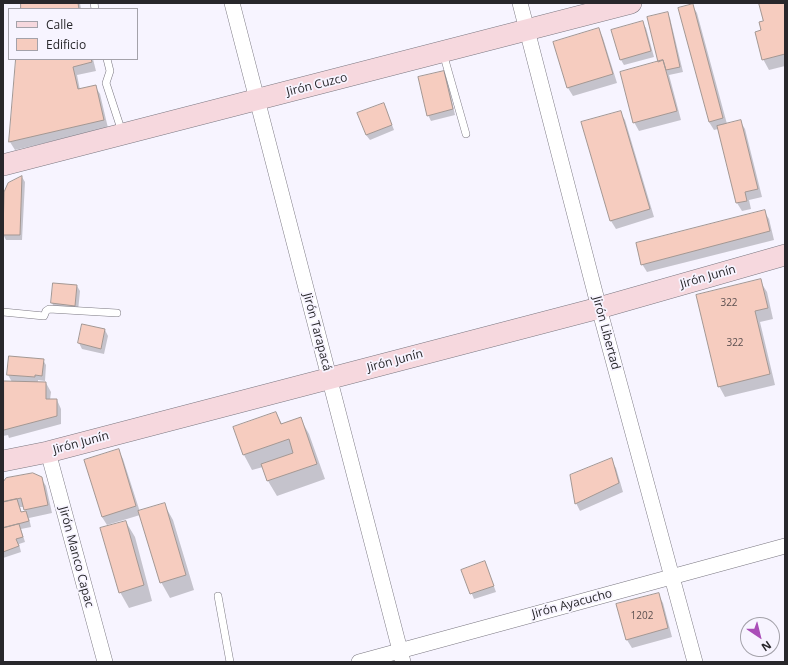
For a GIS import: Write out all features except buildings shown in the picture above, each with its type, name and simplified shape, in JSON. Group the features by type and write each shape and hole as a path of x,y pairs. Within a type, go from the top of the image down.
{"street":[{"name":"Jirón Tarapacá","path":"232,3 401,657"},
{"name":"Jirón Libertad","path":"520,3 599,308 695,662"},
{"name":"Jirón Cuzco","path":"3,165 631,3"},
{"name":"Jirón Junín","path":"3,462 48,452 599,308 785,255"},
{"name":"Jirón Manco Capac","path":"48,452 105,662"},
{"name":"Jirón Ayacucho","path":"359,662 401,657 672,577 785,546"}],"lane":[{"path":"442,52 466,134"},
{"path":"107,60 110,71 106,83 123,135"},
{"path":"3,312 44,316 46,311 49,309 117,313"},
{"path":"218,596 230,662"}]}
